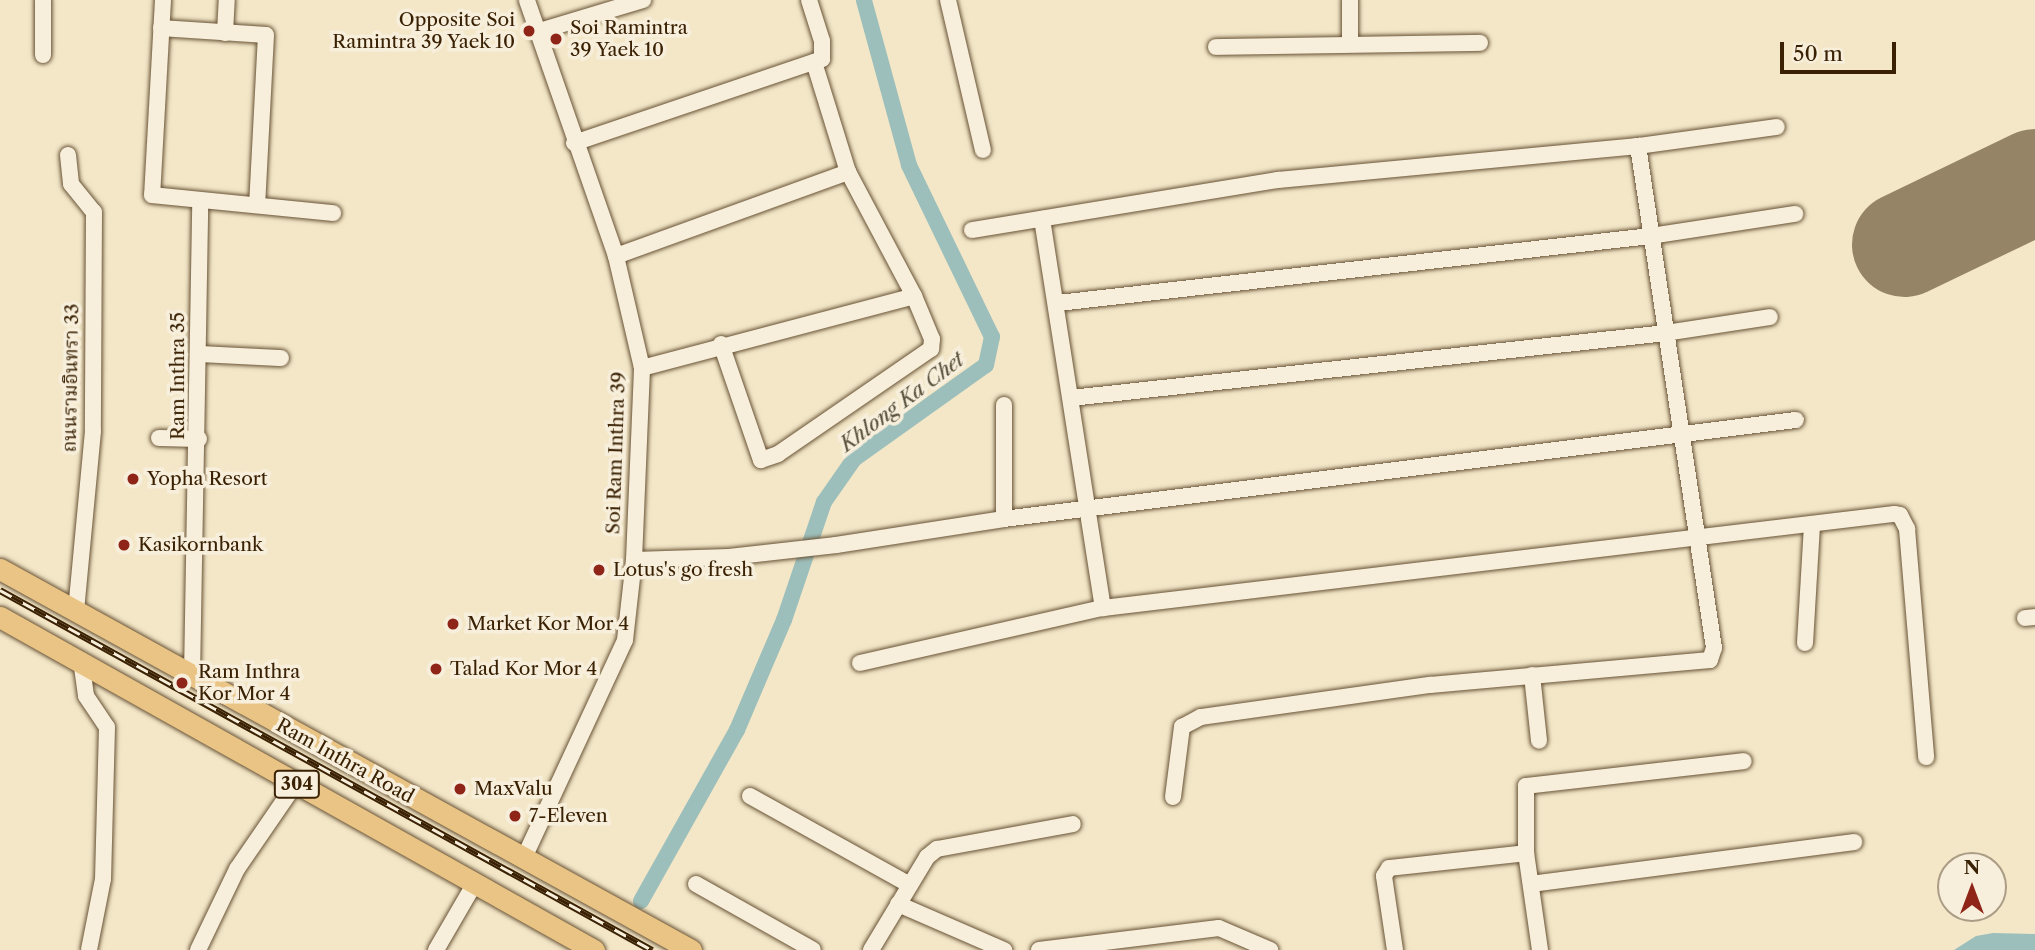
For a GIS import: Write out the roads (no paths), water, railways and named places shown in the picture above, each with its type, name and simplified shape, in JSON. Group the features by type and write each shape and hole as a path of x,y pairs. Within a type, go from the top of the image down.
{"main road":[{"name":"Ram Inthra Road","path":"0,569 523,860 691,950"},
{"name":"304","path":"0,617 81,660 594,950"}],"street":[{"path":"43,0 43,55"},
{"path":"163,0 150,192 157,198 333,213"},
{"path":"225,33 227,0"},
{"name":"Soi Ram Inthra 39","path":"523,860 625,640 634,560 642,368 616,256 574,143 527,0"},
{"path":"536,32 643,0"},
{"path":"574,143 822,59 823,51 809,0"},
{"path":"948,0 982,150"},
{"path":"1350,0 1350,44"},
{"path":"161,28 266,35 257,205"},
{"path":"1216,47 1480,43"},
{"path":"721,344 761,460 778,454 928,354 932,339 914,296 848,172 814,62"},
{"path":"972,230 1278,180 1638,146 1777,127"},
{"path":"1173,797 1178,738 1189,720 1532,675 1710,660 1714,648 1699,540 1638,146"},
{"name":"ถนนรามอินทรา 33","path":"68,155 71,184 94,212 93,431 76,611"},
{"path":"616,256 848,172"},
{"name":"Ram Inthra 35","path":"192,676 199,439 200,201"},
{"path":"1058,303 1651,236 1795,214"},
{"path":"1042,219 1058,303 1103,608"},
{"path":"642,368 721,344 914,296"},
{"path":"1071,398 1666,333 1770,317"},
{"path":"198,354 281,358"},
{"path":"1004,405 1004,519"},
{"path":"634,560 729,558 1089,508 1796,421"},
{"path":"159,438 199,439"},
{"path":"860,663 1103,608 1699,540 1895,514 1904,520 1926,757"},
{"path":"1805,643 1812,524"},
{"path":"81,660 86,696 107,727 103,879 89,950"},
{"path":"1532,675 1539,741"},
{"path":"1540,950 1526,853 1523,791 1533,783 1744,761"},
{"path":"198,950 237,869 296,783"},
{"path":"750,796 910,885"},
{"path":"871,950 910,885 937,849 1073,824"},
{"path":"1531,884 1854,842"},
{"path":"1395,950 1384,876 1390,868 1526,853"},
{"path":"436,950 475,883"},
{"path":"696,884 813,950"},
{"path":"898,904 1003,950"},
{"path":"1039,950 1219,928 1270,950"}],"water":[{"path":"1993,933 2035,934 2035,950 1954,950 1976,936"}],"waterway":[{"name":"Khlong Ka Chet","path":"641,901 737,730 784,620 824,502 854,459 986,365 992,337 909,165 864,0"}],"railway":[{"path":"0,590 652,950"}],"place":[{"name":"Opposite Soi Ramintra 39 Yaek 10","path":"529,31"},
{"name":"Soi Ramintra 39 Yaek 10","path":"556,39"},
{"name":"Yopha Resort","path":"133,479"},
{"name":"Kasikornbank","path":"124,545"},
{"name":"Lotus's go fresh","path":"599,570"},
{"name":"Market Kor Mor 4","path":"453,624"},
{"name":"Talad Kor Mor 4","path":"436,669"},
{"name":"Ram Inthra Kor Mor 4","path":"182,683"},
{"name":"MaxValu","path":"460,789"},
{"name":"7-Eleven","path":"515,816"}]}
